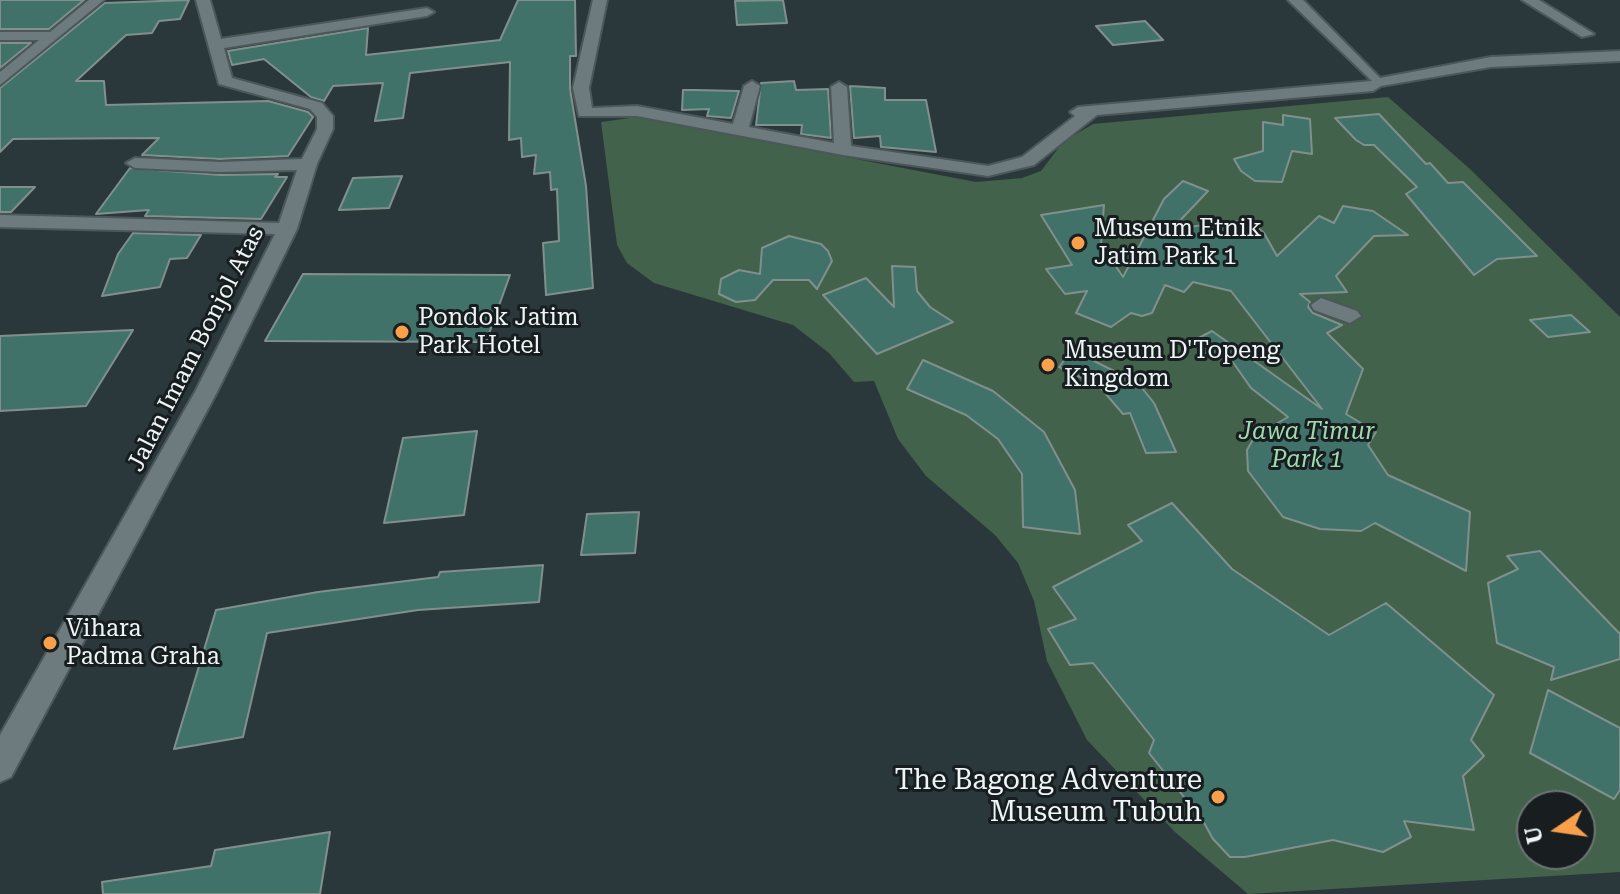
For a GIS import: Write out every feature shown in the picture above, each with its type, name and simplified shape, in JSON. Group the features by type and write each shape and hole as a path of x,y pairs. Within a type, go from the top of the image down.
{"street":[{"path":"0,80 97,0"},
{"name":"Jalan Imam Bonjol Atas","path":"0,766 201,401 287,229 308,164 325,129 325,116 316,106 295,98 245,89 225,81 203,0"},
{"path":"600,0 581,88 585,113 637,111 843,150 988,171 1014,167 1040,154 1093,110 1377,82 1491,62 1620,56"},
{"path":"1295,0 1377,82"},
{"path":"1529,0 1587,34"},
{"path":"214,45 427,12"},
{"path":"0,36 53,36"},
{"path":"740,129 752,86"},
{"path":"839,87 843,150"},
{"path":"135,163 220,167 308,164"},
{"path":"0,221 287,229"},
{"path":"1321,305 1350,316"}],"green space":[{"name":"Jawa Timur Park 1","path":"1388,97 1470,169 1620,317 1620,872 1248,894 1175,832 1087,740 1047,661 1034,601 1018,563 995,535 926,476 898,439 874,381 854,382 829,353 793,325 654,283 627,263 617,245 601,122 637,117 976,182 1022,178 1041,171 1063,142 1093,124"}],"building":[{"path":"0,0 84,0 49,29 0,29"},
{"path":"189,0 180,19 159,21 152,33 126,35 76,81 104,81 106,105 268,101 308,112 313,117 288,156 220,159 142,155 159,138 13,139 0,152 0,88 105,3"},
{"path":"518,0 575,0 576,56 570,56 570,89 586,186 593,288 546,295 543,243 559,241 557,189 551,190 550,172 534,174 536,155 522,157 521,138 509,140 510,62 410,73 403,118 375,121 383,83 333,86 324,101 311,97 264,59 232,65 228,51 368,28 366,55 500,40"},
{"path":"783,0 787,23 737,25 735,1"},
{"path":"1145,21 1163,40 1113,45 1096,26"},
{"path":"0,43 31,43 0,68"},
{"path":"794,81 796,90 828,89 831,138 801,134 802,125 756,125 761,83"},
{"path":"850,86 885,88 885,100 926,100 936,152 881,147 880,136 854,138"},
{"path":"683,90 739,91 731,118 707,116 709,109 682,110"},
{"path":"1379,114 1426,164 1430,163 1448,183 1463,182 1537,256 1497,259 1474,275 1406,194 1417,187 1374,145 1364,145 1356,140 1335,118"},
{"path":"1283,115 1310,119 1312,154 1292,151 1282,182 1255,181 1241,171 1234,159 1263,151 1263,122 1283,125"},
{"path":"130,168 220,175 278,174 275,177 287,177 261,219 145,216 149,210 96,214"},
{"path":"402,176 389,208 339,210 353,178"},
{"path":"1183,181 1208,191 1172,229 1237,221 1252,223 1264,233 1277,256 1319,216 1334,223 1343,206 1373,211 1408,235 1374,236 1336,276 1347,292 1300,294 1310,302 1308,307 1313,313 1342,325 1327,333 1363,369 1346,414 1376,432 1368,445 1388,475 1470,512 1466,571 1375,523 1361,531 1320,529 1283,517 1248,471 1247,450 1255,436 1288,417 1251,388 1225,351 1212,358 1191,342 1212,331 1322,409 1231,291 1193,282 1184,292 1165,285 1152,313 1142,316 1131,313 1111,327 1076,313 1087,291 1065,294 1046,269 1072,265 1041,215 1104,205 1101,244 1123,277 1164,199"},
{"path":"0,187 35,187 11,212 0,212"},
{"path":"133,233 201,235 187,258 170,259 160,287 102,296 118,254"},
{"path":"789,236 821,244 828,251 832,261 817,289 809,280 773,280 755,300 736,302 719,294 721,279 739,270 760,274 762,248"},
{"path":"892,266 915,267 917,291 930,307 953,322 877,354 823,295 866,278 894,307"},
{"path":"303,274 510,275 486,342 265,341"},
{"path":"1571,315 1590,332 1548,337 1530,320"},
{"path":"133,330 86,406 0,411 0,336"},
{"path":"1072,350 1138,383 1154,403 1176,452 1146,453 1130,413 1123,414 1099,386 1059,367"},
{"path":"923,360 993,391 1044,432 1075,490 1080,534 1023,527 1022,474 998,439 966,415 907,389"},
{"path":"477,431 464,515 384,523 403,438"},
{"path":"1172,503 1232,569 1329,635 1386,603 1494,695 1471,740 1484,756 1463,776 1474,830 1404,821 1411,837 1383,852 1333,840 1245,857 1230,857 1213,839 1203,821 1149,753 1154,740 1093,663 1070,665 1048,629 1076,619 1053,587 1142,541 1128,525"},
{"path":"639,512 635,553 581,555 587,514"},
{"path":"1540,551 1620,634 1620,659 1551,680 1554,667 1497,643 1488,583 1518,569 1507,556"},
{"path":"543,565 539,602 418,610 267,633 243,737 174,749 216,610 318,592 438,577 440,572"},
{"path":"1548,690 1620,728 1620,790 1614,799 1530,753"},
{"path":"330,832 320,894 103,894 102,882 211,866 215,850"}],"place":[{"name":"Museum Etnik Jatim Park 1","path":"1078,243"},
{"name":"Pondok Jatim Park Hotel","path":"402,332"},
{"name":"Museum D'Topeng Kingdom","path":"1048,365"},
{"name":"Vihara Padma Graha","path":"50,643"},
{"name":"The Bagong Adventure Museum Tubuh","path":"1218,797"}]}
